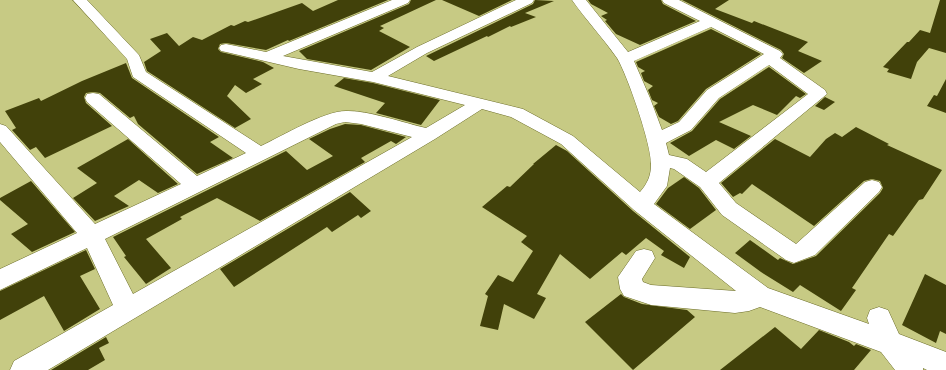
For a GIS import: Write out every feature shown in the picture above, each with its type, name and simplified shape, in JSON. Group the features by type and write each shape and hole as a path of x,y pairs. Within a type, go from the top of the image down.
{"street":[{"path":"80,0 134,58 139,74 261,154"},
{"path":"267,57 403,0"},
{"path":"374,77 422,50 527,0"},
{"path":"579,0 625,59 642,98 656,140 661,165 657,186 641,204"},
{"path":"656,140 685,126 713,94 775,54 669,0"},
{"path":"625,59 711,22"},
{"path":"226,48 374,77 517,113 567,140 641,204 760,296 890,343 923,365"},
{"path":"707,182 819,94 770,58"},
{"path":"93,98 196,185"},
{"path":"23,370 430,135 480,104"},
{"path":"0,280 330,120 346,116 361,118 430,135"},
{"path":"0,130 92,235 128,310"},
{"path":"660,160 680,164 707,182 729,208 794,254 807,249 872,186"},
{"path":"644,258 630,277 632,289 651,296 735,302 749,300 760,296"},
{"path":"879,318 890,343"}],"building":[{"path":"338,0 388,0 266,50 226,43 220,44 218,49 221,52 263,62 274,68 253,79 262,84 246,93 235,85 227,96 251,119 235,128 147,71 144,62 161,51 150,39 167,33 179,46 193,37 202,40 231,25 234,26 245,21 248,22 302,3 313,11"},
{"path":"411,0 436,0 380,26 384,28 379,31 410,47 371,70 307,59 299,51 409,4"},
{"path":"442,0 512,0 479,16"},
{"path":"535,0 554,1 525,13 536,17 511,27 510,26 434,61 426,56 533,4"},
{"path":"588,0 661,0 663,4 696,21 640,45 616,34 605,21 607,20 601,16 608,13 591,4"},
{"path":"682,0 729,0 715,9 752,23 754,21 808,42 798,51 822,61 804,73 782,58 784,54 781,50"},
{"path":"940,0 946,0 946,53 929,48 917,62 911,79 887,72 889,69 883,67 920,30 930,33"},
{"path":"711,29 761,54 706,89 678,121 671,124 659,117 654,106 658,103 652,100 648,90 653,86 644,81 641,73 645,71 638,67 636,62"},
{"path":"126,63 132,78 219,137 210,142 233,158 197,174 138,124 134,116 130,118 100,93 93,92 86,93 84,97 86,103 112,126 45,158 36,147 30,150 12,130 16,128 5,111 39,98 41,101 82,81"},
{"path":"769,67 806,94 800,98 796,96 777,115 753,105 719,122 751,136 734,149 716,140 689,156 670,143 692,131 720,99"},
{"path":"344,78 373,83 440,100 421,125 376,113 385,103 334,86"},
{"path":"946,79 946,113 927,106 934,95 937,96"},
{"path":"825,97 835,102 824,110 815,106"},
{"path":"345,124 361,125 406,137 396,144 391,141 361,158 365,162 260,221 217,198 180,217 182,219 146,239 171,268 146,284 124,257 126,256 113,237 286,151 307,170 333,156 309,139"},
{"path":"856,127 889,144 887,145 942,170 923,199 919,200 893,236 889,234 852,288 856,290 841,311 800,285 793,292 761,272 735,253 750,240 778,260 780,258 793,264 816,256 880,193 883,188 880,181 872,179 864,181 814,226 752,184 742,194 740,193 733,197 721,183 775,139 810,157 826,139 835,133 842,137"},
{"path":"128,139 178,184 158,193 139,180 114,196 129,206 95,221 73,198 97,183 77,168"},
{"path":"556,145 567,151 633,211 690,257 684,268 661,255 664,251 646,238 626,255 622,252 590,279 560,254 537,294 546,298 534,319 504,304 498,330 480,326 488,296 485,294 498,275 513,282 533,251 521,242 527,236 482,207 507,186 510,187 533,164"},
{"path":"684,177 699,188 716,210 690,229 656,204 668,188"},
{"path":"31,181 75,232 32,252 11,234 28,224 0,200 0,198"},
{"path":"350,192 371,211 361,218 358,215 332,232 327,227 234,287 220,269"},
{"path":"86,250 95,269 80,276 100,309 64,331 44,296 0,320 0,291"},
{"path":"925,274 946,285 946,334 940,331 936,343 902,325"},
{"path":"621,294 624,297 642,304 687,310 695,317 633,370 585,322"},
{"path":"775,327 801,349 819,330 849,342 854,346 856,344 871,350 854,370 720,370"},
{"path":"106,337 109,343 99,348 105,360 88,370 51,370"}]}
